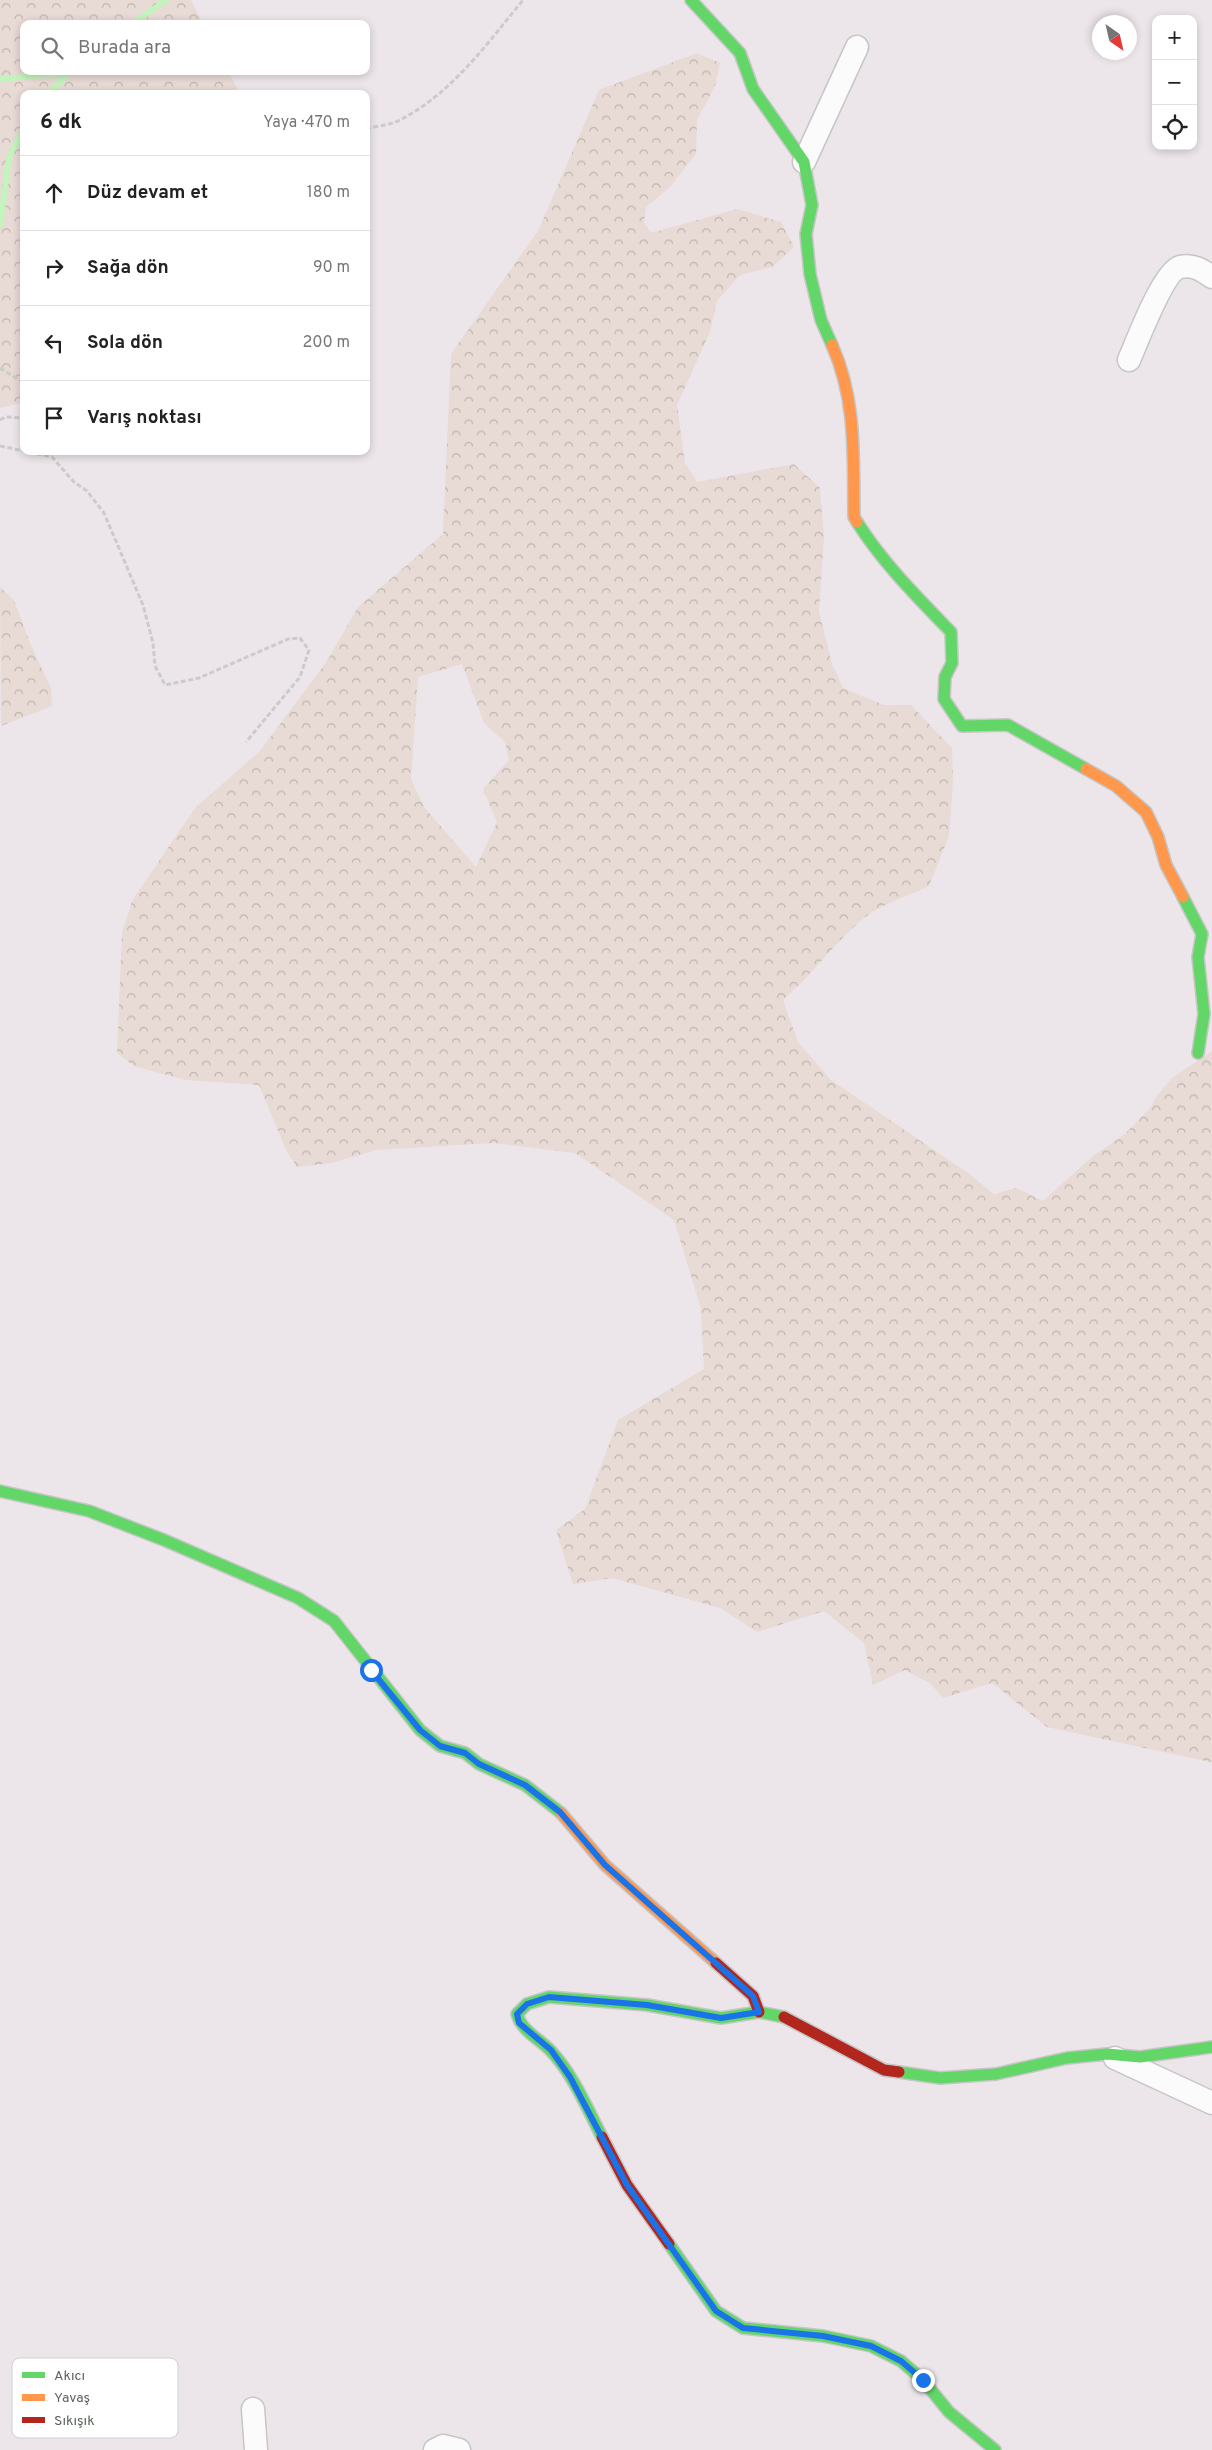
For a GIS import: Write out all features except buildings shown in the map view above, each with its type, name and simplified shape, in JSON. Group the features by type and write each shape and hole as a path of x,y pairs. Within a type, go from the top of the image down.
{"street":[{"path":"692,0 740,53 754,89 788,142 804,162 812,205 806,234 810,274 821,320 839,361 853,421 854,517 872,545 903,582 951,632 952,663 945,677 944,698 962,726 1008,726 1116,786 1146,812 1158,837 1166,865 1202,934 1198,958 1204,1014 1198,1053"},
{"path":"804,162 857,47"},
{"path":"1129,360 1165,280 1178,267 1193,266 1212,277"},
{"path":"0,1491 89,1511 164,1540 298,1598 334,1621 420,1730 440,1746 465,1753 479,1764 525,1785 560,1812 605,1865 753,1996 759,2012"},
{"path":"995,2450 955,2417 923,2380 901,2361 871,2346 823,2336 743,2328 716,2311 627,2185 570,2077 551,2050 519,2023 517,2014 527,2004 549,1997 647,2005 721,2018 759,2012 782,2016 884,2070 940,2078 996,2074 1067,2058 1108,2054 1140,2057 1212,2047"},
{"path":"1108,2054 1212,2103"},
{"path":"253,2409 256,2450"},
{"path":"434,2450 443,2446 459,2450"}],"path":[{"path":"370,128 398,121 430,101 465,71 522,0"},
{"path":"0,368 20,381"},
{"path":"0,420 5,417 20,418"},
{"path":"0,446 20,450"},
{"path":"43,455 52,457 74,482 87,490 104,513 143,606 153,643 155,666 165,685 199,678 288,639 300,638 309,650 300,677 246,742"}],"green space":[{"path":"0,0 191,0 201,20 20,20 20,75 230,75 238,90 20,90 20,403 0,408"},
{"path":"697,53 720,63 715,86 697,120 696,154 669,188 646,207 644,222 651,233 737,209 781,222 794,247 772,267 740,275 717,301 710,332 677,405 685,463 697,482 794,464 820,488 824,537 819,611 832,664 843,688 884,705 911,705 952,748 953,782 949,836 929,886 887,904 864,918 783,1000 798,1042 831,1080 968,1173 994,1194 1016,1188 1043,1201 1093,1156 1125,1134 1151,1107 1156,1097 1172,1078 1212,1051 1212,1762 1047,1727 992,1683 943,1698 930,1683 905,1670 873,1685 864,1643 824,1611 757,1632 720,1608 612,1578 573,1584 556,1530 585,1509 618,1420 704,1369 701,1309 674,1220 575,1153 494,1143 376,1150 332,1163 297,1167 287,1152 259,1085 185,1080 134,1066 117,1053 122,933 132,901 195,808 260,751 327,661 358,607 443,534 451,354 538,231 599,90","holes":["462,664 484,723 505,742 509,760 483,789 497,822 476,867 424,807 411,779 418,677"]},
{"path":"0,587 14,600 30,643 51,688 52,706 1,726"}],"waterway":[{"path":"138,20 166,0"},
{"path":"0,79 46,75"},
{"path":"52,90 67,75"},
{"path":"0,225 9,158 20,135"}],"traffic: fast":[{"path":"691,0 740,53 753,89 804,162 812,205 806,234 810,274 821,320 832,345"},
{"path":"857,522 889,566 951,632 952,663 945,677 944,699 962,726 1008,725 1086,769"},
{"path":"1183,897 1202,934 1198,957 1204,1014 1198,1053"},
{"path":"0,1491 89,1511 164,1540 298,1598 334,1621 420,1730 440,1746 465,1753 479,1764 525,1785 561,1813"},
{"path":"602,2137 566,2070 550,2050 526,2030 519,2020 517,2014 527,2004 549,1997 647,2005 721,2018 759,2012 784,2017"},
{"path":"899,2072 940,2078 996,2074 1067,2058 1107,2054 1140,2057 1212,2047"},
{"path":"669,2244 716,2311 743,2328 823,2336 871,2346 901,2361 923,2380 949,2412 995,2450"}],"traffic: slow":[{"path":"832,345 840,366 850,408 854,517 857,522"},
{"path":"1086,769 1116,786 1146,812 1158,837 1166,865 1183,897"},
{"path":"561,1813 605,1865 716,1963"}],"traffic: jam":[{"path":"716,1963 753,1996 759,2012"},
{"path":"784,2017 884,2070 899,2072"},
{"path":"602,2137 627,2185 669,2244"}],"route":[{"path":"371,1670 420,1730 440,1746 465,1753 479,1764 525,1785 560,1812 605,1865 753,1996 759,2012 721,2018 647,2005 549,1997 527,2004 517,2014 519,2023 551,2050 570,2077 627,2185 716,2311 743,2328 823,2336 871,2346 901,2361 923,2380"}]}
